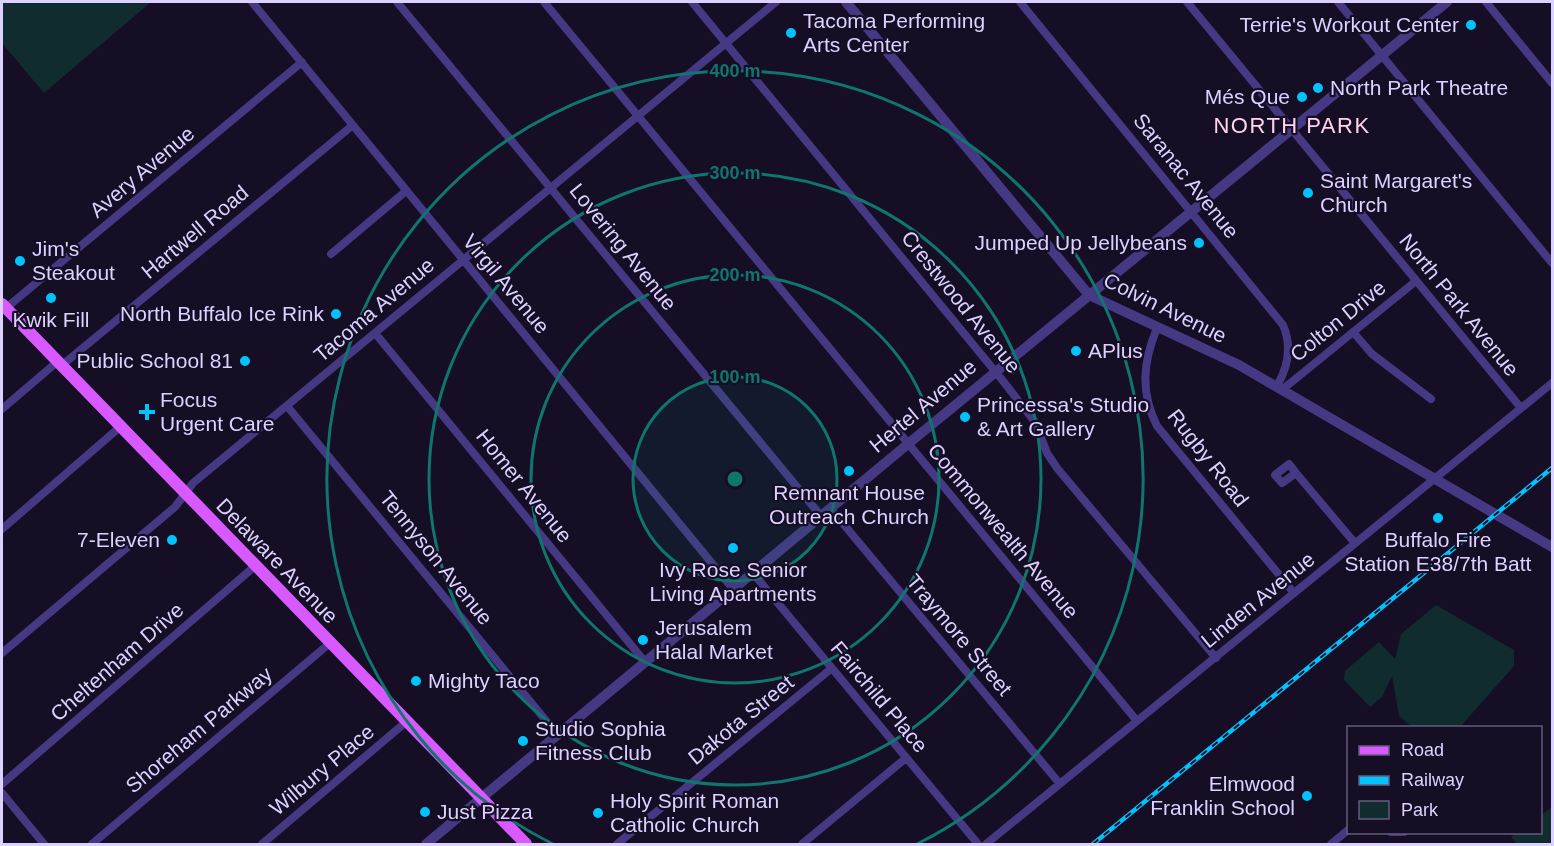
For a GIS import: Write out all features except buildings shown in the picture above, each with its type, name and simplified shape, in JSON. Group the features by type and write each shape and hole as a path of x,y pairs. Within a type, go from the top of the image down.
{"main road":[{"name":"Delaware Avenue","path":"4,306 526,844"}],"street":[{"name":"Virgil Avenue","path":"252,2 733,589"},
{"name":"Lovering Avenue","path":"397,2 820,516"},
{"name":"Commonwealth Avenue","path":"544,2 1137,721"},
{"name":"Crestwood Avenue","path":"692,2 1035,422 1047,453 1057,468 1216,657"},
{"name":"Tacoma Avenue","path":"2,653 175,507 193,483 776,2"},
{"name":"Colvin Avenue","path":"846,2 1089,295 1239,365 1552,547"},
{"name":"Saranac Avenue","path":"1020,2 1192,211 1283,326 1289,342 1280,388"},
{"name":"North Park Avenue","path":"1187,2 1521,408"},
{"path":"1338,2 1552,263"},
{"name":"Hertel Avenue","path":"426,844 752,572 1447,2"},
{"path":"1486,2 1552,83"},
{"name":"Avery Avenue","path":"4,306 302,62"},
{"name":"Hartwell Road","path":"2,409 353,125"},
{"path":"331,254 406,191"},
{"name":"Colton Drive","path":"1280,388 1416,281"},
{"name":"Rugby Road","path":"1157,328 1146,358 1144,382 1148,405 1157,426 1294,593"},
{"path":"1353,332 1372,354 1431,399"},
{"name":"Homer Avenue","path":"375,333 645,662"},
{"name":"Linden Avenue","path":"986,844 1552,383"},
{"name":"Tennyson Avenue","path":"287,406 557,734"},
{"path":"2,529 120,427"},
{"path":"1296,472 1355,543"},
{"name":"Traymore Street","path":"830,508 1060,784"},
{"name":"Cheltenham Drive","path":"2,784 255,566"},
{"name":"Fairchild Place","path":"752,572 978,844"},
{"name":"Shoreham Parkway","path":"92,844 330,643"},
{"name":"Dakota Street","path":"617,844 832,668"},
{"name":"Wilbury Place","path":"262,844 406,722"},
{"path":"802,844 906,758"},
{"path":"2,794 44,844"},
{"path":"1331,844 1347,831"}],"green space":[{"path":"2,2 151,2 44,93 2,43"},
{"path":"1436,605 1514,650 1514,666 1461,726 1411,726 1399,716 1392,676 1382,697 1370,707 1344,680 1345,671 1379,642 1395,659 1401,634"},
{"path":"1552,807 1552,844 1517,844 1511,837 1516,834 1542,834 1542,814"}],"railway":[{"path":"1093,844 1552,468"}],"place":[{"name":"Terrie's Workout Center","path":"1471,25"},
{"name":"Tacoma Performing Arts Center","path":"791,33"},
{"name":"North Park Theatre","path":"1318,88"},
{"name":"Més Que","path":"1302,97"},
{"name":"Saint Margaret's Church","path":"1308,193"},
{"name":"Jumped Up Jellybeans","path":"1199,243"},
{"name":"Jim's Steakout","path":"20,261"},
{"name":"Kwik Fill","path":"51,298"},
{"name":"North Buffalo Ice Rink","path":"336,314"},
{"name":"APlus","path":"1076,351"},
{"name":"Public School 81","path":"245,361"},
{"name":"Focus Urgent Care","path":"147,412"},
{"name":"Princessa's Studio & Art Gallery","path":"965,417"},
{"name":"Remnant House Outreach Church","path":"849,471"},
{"name":"Buffalo Fire Station E38/7th Batt","path":"1438,518"},
{"name":"7-Eleven","path":"172,540"},
{"name":"Ivy Rose Senior Living Apartments","path":"733,548"},
{"name":"Jerusalem Halal Market","path":"643,640"},
{"name":"Mighty Taco","path":"416,681"},
{"name":"Studio Sophia Fitness Club","path":"523,741"},
{"name":"Elmwood Franklin School","path":"1307,796"},
{"name":"Just Pizza","path":"425,812"},
{"name":"Holy Spirit Roman Catholic Church","path":"598,813"}],"district":[{"name":"NORTH PARK","path":"1292,125"}]}
